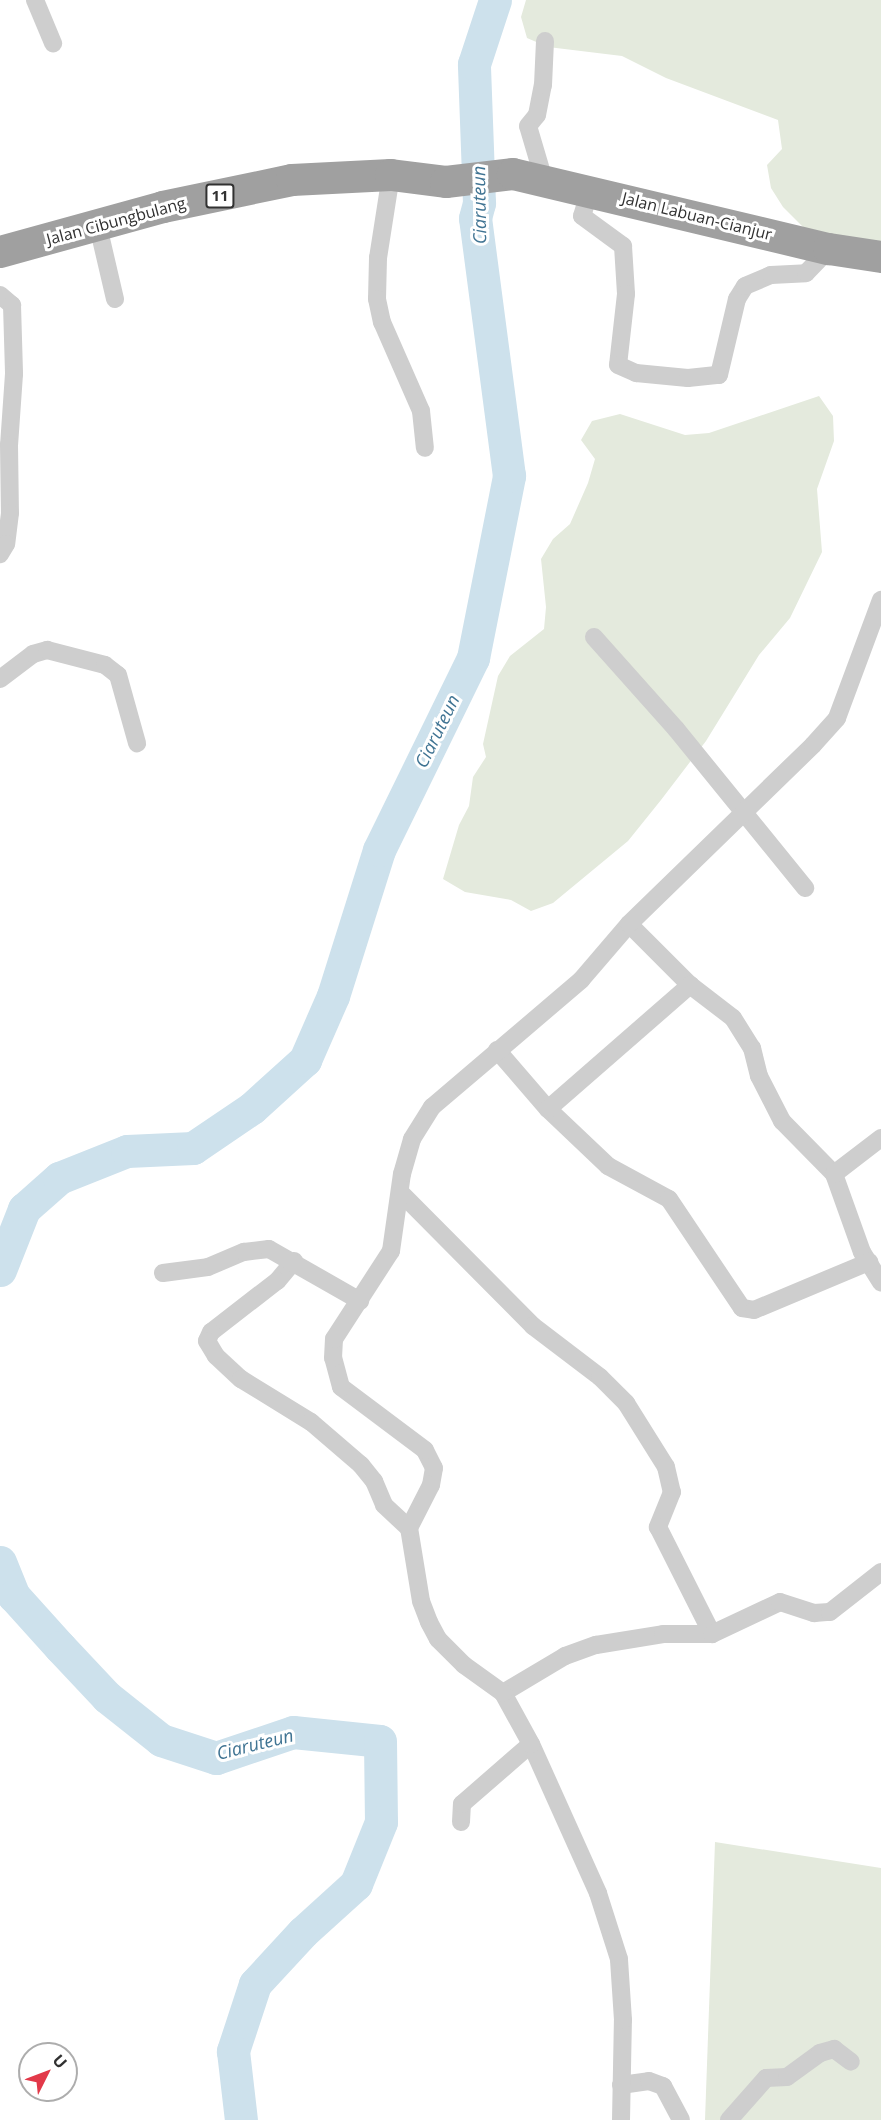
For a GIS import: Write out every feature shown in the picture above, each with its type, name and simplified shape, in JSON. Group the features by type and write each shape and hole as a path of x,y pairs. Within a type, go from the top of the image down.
{"highway":[{"name":"Jalan Labuan-Cianjur","path":"446,182 513,174 590,190 830,249 881,257"},
{"name":"Jalan Cibungbulang","path":"0,252 163,207 292,180 392,175 446,182"}],"street":[{"path":"35,0 53,43"},
{"path":"544,180 528,126 537,115 543,85 545,41"},
{"path":"392,175 378,258 377,299 382,322 421,411 425,448"},
{"path":"590,190 582,216 623,246 626,294 618,365 636,373 688,378 719,375 737,299 745,286 771,275 806,273 830,249"},
{"path":"98,226 115,299"},
{"path":"0,295 12,305 14,374 9,445 10,513 6,544 0,554"},
{"path":"621,2120 623,2020 619,1959 581,1848 553,1799 531,1744 503,1693 464,1665 438,1640 421,1601 409,1528 430,1485 434,1468 430,1457 350,1395 335,1372 334,1339 391,1251 400,1192 412,1139 432,1107 581,980 629,924 837,717 881,600"},
{"path":"594,637 744,811 805,888"},
{"path":"0,679 33,654 47,650 105,665 118,675 137,743"},
{"path":"629,924 690,986 733,1018 753,1048 759,1076 782,1121 834,1174 869,1262 881,1282"},
{"path":"548,1108 690,986"},
{"path":"497,1050 548,1108 608,1166 669,1199 742,1308 754,1310 869,1262"},
{"path":"834,1174 881,1138"},
{"path":"400,1192 533,1326 600,1377 639,1422 666,1467 672,1492 658,1527 712,1634"},
{"path":"163,1273 200,1269 244,1252 269,1248 360,1301"},
{"path":"294,1261 277,1281 211,1332 207,1341 216,1356 241,1379 311,1422 361,1465 384,1505 409,1528"},
{"path":"503,1693 565,1656 596,1645 663,1634 712,1634 780,1602 814,1613 830,1612 881,1572"},
{"path":"461,1822 462,1804 531,1744"},
{"path":"729,2120 766,2078 787,2077 820,2053 834,2049 851,2062"},
{"path":"621,2085 649,2081 663,2085 681,2120"}],"shaded area":[{"path":"526,0 881,0 881,245 815,239 783,207 771,188 767,165 782,149 778,120 666,78 622,56 548,47 527,38 521,17"},
{"path":"819,396 833,416 834,441 817,489 822,552 790,618 759,655 706,741 661,800 628,841 553,903 531,911 511,900 465,892 443,879 459,825 469,806 473,777 486,757 483,744 498,676 510,656 544,629 546,607 541,559 553,539 570,524 588,483 595,459 581,440 592,421 620,414 685,435 709,433"},
{"path":"715,1842 881,1868 881,2120 705,2120"}],"waterway":[{"name":"Ciaruteun","path":"0,1270 24,1209 59,1178 127,1151 193,1148 252,1108 305,1060 333,996 379,850 473,658 509,476 475,218 479,203 474,64 495,0"},
{"name":"Ciaruteun","path":"0,1562 14,1596 60,1647 107,1697 161,1740 216,1758 293,1732 380,1741 381,1822 356,1884 303,1932 255,1984 233,2051 241,2120"}]}
